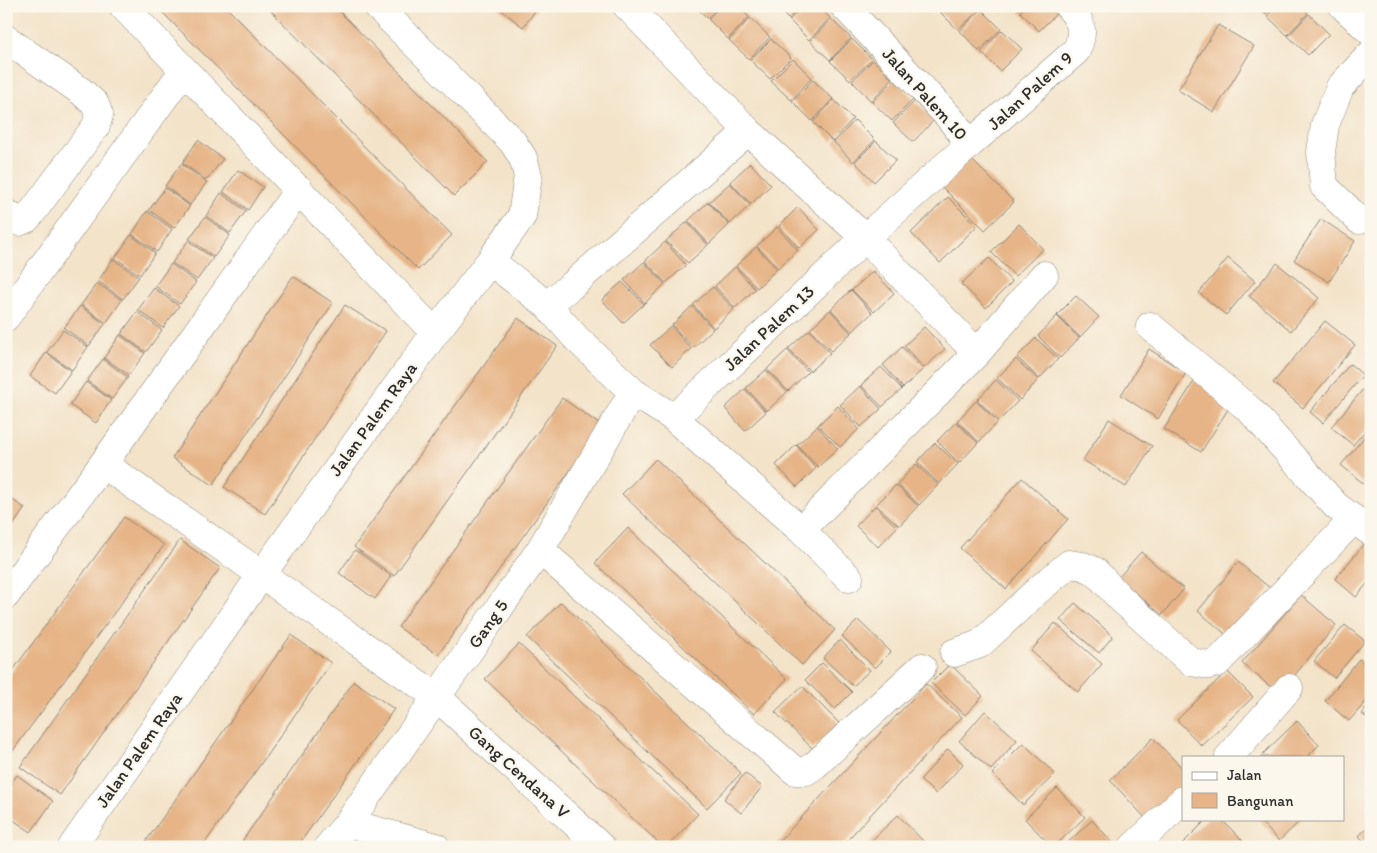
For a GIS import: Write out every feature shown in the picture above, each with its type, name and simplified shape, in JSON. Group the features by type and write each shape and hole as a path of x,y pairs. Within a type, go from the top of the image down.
{"street":[{"path":"123,6 435,333"},
{"name":"Jalan Palem Raya","path":"72,847 262,574 435,333 522,216 528,176 523,158 512,141 377,6"},
{"path":"627,6 748,131 864,238 977,353"},
{"name":"Jalan Palem 10","path":"844,6 949,117 970,144 864,238"},
{"name":"Jalan Palem 9","path":"970,144 1076,51 1081,40 1081,24 1068,6"},
{"path":"1343,6 1371,32"},
{"path":"6,40 82,92 95,104 100,114 96,126 31,214 19,222 6,213"},
{"path":"1359,220 1324,186 1321,152 1324,125 1340,87 1371,54"},
{"path":"6,317 184,70"},
{"path":"547,305 748,131"},
{"path":"6,596 103,464 299,189"},
{"name":"Jalan Palem 13","path":"674,418 864,238"},
{"path":"490,261 547,305 576,338 633,392 674,418 801,530 850,578"},
{"path":"801,530 977,353 1044,275"},
{"path":"954,653 980,644 1069,564 1083,566 1095,571 1120,598 1191,662 1209,665 1217,663 1362,526 1336,506 1322,492 1250,410 1150,326"},
{"name":"Gang 5","path":"328,847 348,823 540,550 633,392"},
{"name":"Gang Cendana V","path":"103,464 437,697 601,847"},
{"path":"540,550 796,771 806,771 815,765 922,667"},
{"path":"1229,756 1289,688"},
{"path":"1133,847 1182,801"},
{"path":"348,823 436,847"}],"building":[{"path":"156,6 225,6 452,235 418,270"},
{"path":"266,6 334,6 488,162 454,196"},
{"path":"496,6 539,6 523,27"},
{"path":"695,6 719,6 707,18"},
{"path":"721,6 738,6 749,17 728,39 708,19"},
{"path":"775,6 800,6 788,19"},
{"path":"803,6 818,6 830,18 809,40 789,20"},
{"path":"943,6 977,6 980,9 958,30 939,11"},
{"path":"1025,6 1057,6 1061,9 1039,31 1020,12"},
{"path":"1258,6 1274,6 1266,14"},
{"path":"1277,6 1302,6 1308,13 1287,35 1267,16"},
{"path":"981,9 1001,29 979,51 960,31"},
{"path":"1309,14 1329,34 1308,55 1288,36"},
{"path":"750,18 770,37 749,59 729,40"},
{"path":"831,19 851,38 830,60 810,41"},
{"path":"1218,25 1254,46 1214,112 1178,90"},
{"path":"1002,30 1022,49 1000,71 981,52"},
{"path":"771,39 791,58 770,79 750,60"},
{"path":"852,39 872,59 850,80 830,61"},
{"path":"793,59 812,78 791,100 771,81"},
{"path":"873,60 892,79 871,101 852,81"},
{"path":"813,80 833,99 812,121 792,101"},
{"path":"894,80 914,99 892,121 872,102"},
{"path":"834,100 853,119 832,141 813,122"},
{"path":"915,101 934,120 913,142 893,123"},
{"path":"855,120 875,140 853,162 834,142"},
{"path":"198,140 223,159 207,180 182,163"},
{"path":"876,141 896,160 874,182 855,162"},
{"path":"968,156 1014,202 985,230 939,184"},
{"path":"750,163 771,185 751,204 730,182"},
{"path":"181,164 207,182 190,205 165,186"},
{"path":"238,170 263,187 248,210 223,192"},
{"path":"730,183 750,205 730,224 709,202"},
{"path":"165,188 190,206 174,228 149,210"},
{"path":"221,193 246,211 230,233 206,216"},
{"path":"948,197 977,226 940,263 911,233"},
{"path":"708,202 729,225 709,244 688,221"},
{"path":"798,207 819,230 799,248 779,226"},
{"path":"147,211 172,229 157,252 132,234"},
{"path":"205,217 230,235 214,257 189,239"},
{"path":"1321,219 1355,241 1329,282 1294,260"},
{"path":"687,222 708,245 688,263 666,241"},
{"path":"1019,224 1043,249 1015,276 991,252"},
{"path":"777,227 798,250 778,268 757,246"},
{"path":"131,235 155,253 140,275 115,258"},
{"path":"188,241 213,258 197,280 172,263"},
{"path":"665,242 686,265 666,283 645,261"},
{"path":"756,247 777,269 757,288 736,266"},
{"path":"989,258 1012,282 986,308 961,284"},
{"path":"1228,258 1255,281 1226,315 1199,293"},
{"path":"113,259 139,277 123,299 98,281"},
{"path":"644,262 665,284 645,303 624,280"},
{"path":"1277,263 1319,298 1291,331 1249,296"},
{"path":"171,264 196,282 180,304 155,286"},
{"path":"735,267 755,289 735,308 715,286"},
{"path":"873,271 894,293 874,312 852,290"},
{"path":"293,276 333,303 213,485 172,458"},
{"path":"622,282 644,304 623,323 602,300"},
{"path":"97,283 122,300 106,323 81,305"},
{"path":"713,287 734,309 714,328 693,305"},
{"path":"154,288 179,306 163,328 138,310"},
{"path":"851,290 872,313 852,332 831,309"},
{"path":"1076,296 1099,317 1080,337 1057,315"},
{"path":"345,305 386,331 265,514 224,487"},
{"path":"80,306 105,324 89,346 64,328"},
{"path":"692,306 713,329 693,348 672,325"},
{"path":"830,310 851,333 831,351 810,329"},
{"path":"137,312 162,330 146,352 121,334"},
{"path":"1057,316 1079,338 1060,358 1038,336"},
{"path":"518,318 557,346 394,576 354,547"},
{"path":"1325,321 1355,345 1303,408 1273,383"},
{"path":"671,326 691,349 672,367 650,345"},
{"path":"924,327 945,349 924,368 904,346"},
{"path":"63,330 88,347 72,370 47,352"},
{"path":"809,330 830,353 810,371 788,349"},
{"path":"120,335 145,353 129,375 104,358"},
{"path":"1036,338 1058,359 1039,379 1017,357"},
{"path":"902,347 923,369 903,388 883,365"},
{"path":"1149,349 1186,373 1158,419 1121,395"},
{"path":"787,350 808,372 788,391 767,369"},
{"path":"46,353 71,371 55,393 30,376"},
{"path":"103,359 128,377 112,399 87,381"},
{"path":"1016,359 1038,380 1020,400 997,378"},
{"path":"1350,364 1363,375 1323,423 1310,412"},
{"path":"881,367 902,389 882,407 861,385"},
{"path":"766,370 787,392 767,411 746,388"},
{"path":"996,380 1018,401 999,421 977,400"},
{"path":"1195,380 1232,403 1201,452 1164,429"},
{"path":"86,382 111,400 96,423 70,405"},
{"path":"860,386 881,409 861,427 840,405"},
{"path":"1365,387 1371,392 1371,424 1353,445 1331,427"},
{"path":"745,389 766,412 745,431 725,408"},
{"path":"562,398 602,426 438,655 398,627"},
{"path":"976,401 998,422 979,442 957,421"},
{"path":"838,406 859,429 840,447 818,425"},
{"path":"1109,419 1152,446 1126,487 1083,460"},
{"path":"956,422 978,443 959,463 937,441"},
{"path":"817,426 838,449 818,467 797,445"},
{"path":"1371,429 1371,487 1370,489 1341,465"},
{"path":"935,443 958,464 939,484 917,462"},
{"path":"796,445 816,468 797,487 776,465"},
{"path":"656,459 835,630 802,665 622,494"},
{"path":"916,464 938,485 919,505 897,484"},
{"path":"1022,478 1068,519 1006,589 960,548"},
{"path":"896,485 918,506 899,526 876,505"},
{"path":"6,496 25,508 9,531 6,529"},
{"path":"875,506 897,527 878,547 856,526"},
{"path":"124,517 164,545 6,760 6,680"},
{"path":"628,528 787,679 754,714 595,563"},
{"path":"180,540 220,568 60,795 20,767"},
{"path":"1364,544 1371,549 1371,579 1356,597 1335,579"},
{"path":"355,550 391,576 375,599 339,573"},
{"path":"1141,552 1184,589 1162,615 1118,578"},
{"path":"1238,562 1270,588 1229,637 1198,611"},
{"path":"1301,595 1336,625 1279,694 1242,663"},
{"path":"561,602 741,773 707,808 527,637"},
{"path":"1075,603 1113,636 1099,653 1060,620"},
{"path":"858,620 891,652 875,668 842,636"},
{"path":"1055,623 1102,664 1078,692 1031,651"},
{"path":"1345,625 1365,641 1334,678 1314,661"},
{"path":"291,635 331,663 253,775 202,847 142,847"},
{"path":"840,640 870,670 853,686 823,658"},
{"path":"519,644 698,814 667,847 663,847 485,679"},
{"path":"1359,659 1371,669 1371,696 1349,721 1325,701"},
{"path":"822,663 852,692 835,709 805,680"},
{"path":"950,664 983,696 965,715 931,683"},
{"path":"1227,671 1253,697 1202,746 1177,720"},
{"path":"354,681 394,709 362,755 297,847 238,847"},
{"path":"926,684 962,717 841,847 774,847"},
{"path":"802,686 839,723 813,749 775,712"},
{"path":"1371,703 1371,721 1362,714"},
{"path":"985,711 1017,740 991,770 959,741"},
{"path":"1297,721 1319,745 1308,756 1261,756"},
{"path":"1153,738 1182,768 1182,790 1149,822 1110,780"},
{"path":"1023,743 1055,774 1023,805 992,774"},
{"path":"948,749 963,764 936,794 920,780"},
{"path":"745,773 762,787 741,813 724,799"},
{"path":"17,775 53,801 31,832 6,815 6,791"},
{"path":"1057,788 1085,817 1052,847 1025,819"},
{"path":"898,815 927,845 925,847 865,847"},
{"path":"1092,820 1114,844 1111,847 1063,847"},
{"path":"1206,820 1222,820 1247,845 1245,847 1185,847 1182,844"},
{"path":"1259,820 1301,820 1279,841"},
{"path":"1371,823 1371,847 1370,847 1359,836"}]}
